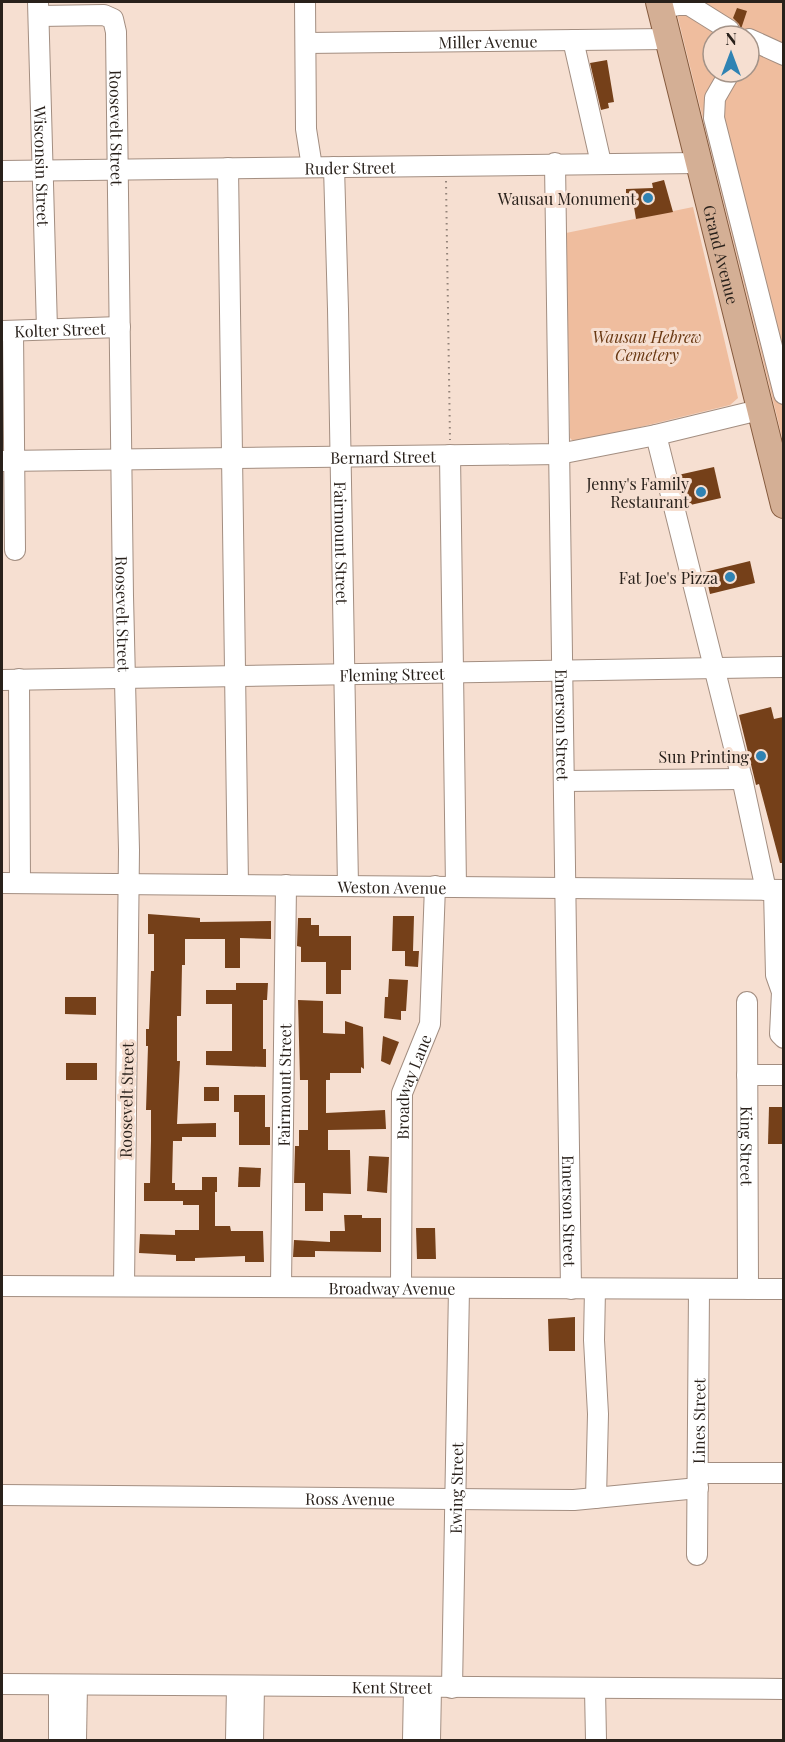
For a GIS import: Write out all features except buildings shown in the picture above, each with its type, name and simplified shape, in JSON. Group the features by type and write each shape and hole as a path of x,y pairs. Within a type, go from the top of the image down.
{"main road":[{"name":"Grand Avenue","path":"660,5 783,505"}],"street":[{"path":"305,2 306,129 312,167"},
{"path":"660,5 689,5 721,24"},
{"name":"Roosevelt Street","path":"38,9 108,16 114,21 117,37 129,884 124,1286"},
{"name":"Wisconsin Street","path":"38,9 47,329"},
{"name":"Miller Avenue","path":"306,44 668,39"},
{"path":"573,40 601,163"},
{"path":"761,45 783,54"},
{"path":"724,84 716,98 714,118 783,394"},
{"name":"Emerson Street","path":"555,163 571,1289"},
{"name":"Ruder Street","path":"2,171 698,163"},
{"name":"Fairmount Street","path":"334,167 348,886"},
{"path":"228,168 237,675 238,885"},
{"name":"Kolter Street","path":"8,331 120,327"},
{"path":"8,331 8,461 15,550"},
{"name":"Bernard Street","path":"8,461 560,454 656,435 759,410"},
{"path":"656,435 742,780 775,890 779,933 776,975 782,992 780,1034 783,1038"},
{"path":"450,455 456,886"},
{"name":"Fleming Street","path":"10,679 783,667"},
{"path":"10,679 11,883"},
{"path":"565,781 742,780"},
{"name":"Weston Avenue","path":"11,883 775,890"},
{"name":"Fairmount Street","path":"281,1286 286,885"},
{"name":"Broadway Lane","path":"401,1287 402,1093 430,1024 435,886"},
{"name":"King Street","path":"747,1002 748,1289"},
{"path":"747,1075 783,1075"},
{"name":"Broadway Avenue","path":"2,1286 783,1289"},
{"name":"Ewing Street","path":"452,1688 459,1288"},
{"path":"595,1289 594,1340 598,1414 596,1498"},
{"name":"Lines Street","path":"697,1555 699,1289"},
{"name":"Ross Avenue","path":"2,1495 567,1500 596,1498 698,1481 783,1473"},
{"name":"Kent Street","path":"2,1684 783,1689"},
{"path":"59,1740 68,1685"},
{"path":"68,1685 76,1740"},
{"path":"236,1740 245,1687"},
{"path":"245,1687 253,1740"},
{"path":"413,1740 422,1688"},
{"path":"422,1688 430,1740"},
{"path":"595,1689 596,1740"}],"path":[{"path":"446,165 450,455"}],"green space":[{"path":"674,2 783,2 783,441"},
{"name":"Wausau Hebrew Cemetery","path":"693,207 738,398 730,405 575,443 570,438 566,233"}],"place":[{"name":"Wausau Monument","path":"648,198"},
{"name":"Jenny's Family Restaurant","path":"701,492"},
{"name":"Fat Joe's Pizza","path":"730,577"},
{"name":"Sun Printing","path":"761,756"}]}
